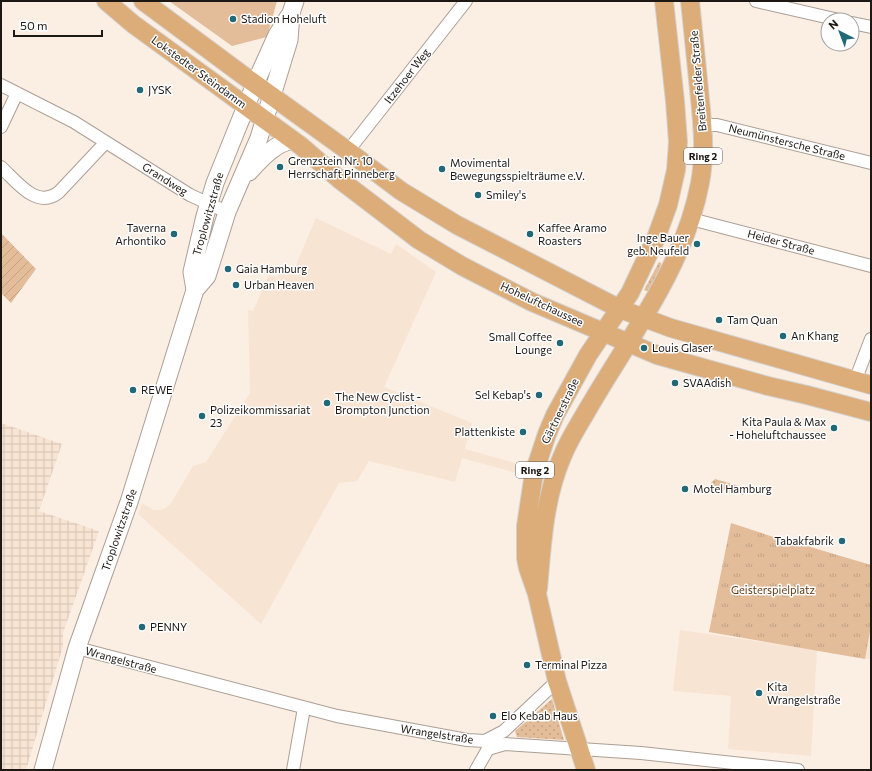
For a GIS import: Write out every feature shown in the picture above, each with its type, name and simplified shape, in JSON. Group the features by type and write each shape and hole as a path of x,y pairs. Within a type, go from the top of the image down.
{"main road":[{"name":"Lokstedter Steindamm","path":"106,1 133,24 260,101"},
{"name":"Lokstedter Steindamm","path":"142,1 260,101"},
{"name":"Ring 2","path":"620,309 634,284 662,223 668,205 676,170 678,142 664,1"},
{"name":"Breitenfelder Straße","path":"644,318 670,269 691,219 700,182 703,154 703,125 690,1"},
{"name":"Hoheluftchaussee","path":"260,101 293,140 339,179 425,244 462,266 532,302 657,355 768,386 871,412"},
{"path":"260,101 348,151 401,191 457,225 620,309 679,331 863,383"},
{"name":"Gärtnerstraße","path":"586,770 558,681 537,594 528,568 526,558 526,526 534,473 555,415 588,355 620,309"},
{"name":"Gärtnerstraße","path":"537,594 547,503 562,455 628,342 644,318"}],"street":[{"name":"Itzehoer Weg","path":"348,151 466,1"},
{"path":"756,1 820,16"},
{"path":"227,212 232,176 250,133 277,35 293,7"},
{"path":"860,25 871,27"},
{"name":"Grandweg","path":"1,84 74,122 190,195 227,212"},
{"path":"1,127 17,92"},
{"name":"Troplowitzstraße","path":"43,770 77,648 138,474 195,290 207,276 227,212 259,138 260,101"},
{"name":"Troplowitzstraße","path":"195,290 192,272 208,203 221,167 260,101"},
{"name":"Neumünstersche Straße","path":"703,125 717,125 871,163"},
{"path":"240,183 262,158 274,148 293,140"},
{"path":"1,167 29,193 38,198 47,199 53,197 59,192 106,142"},
{"name":"Heider Straße","path":"691,219 871,266"},
{"path":"863,383 871,339"},
{"name":"Wrangelstraße","path":"77,648 337,716 467,740 486,745 504,744 641,754 798,770"},
{"path":"476,770 486,745 504,731 558,681"},
{"path":"293,770 304,708"}],"shaded area":[{"path":"316,218 391,254 396,244 436,272 384,387 472,423 465,449 519,464 516,473 462,458 455,482 369,461 357,481 339,483 261,624 138,514 142,503 153,510 160,510 166,508 171,503 193,466 206,462 250,393 248,310 253,311 269,275 277,277 280,267 293,272"},
{"path":"1,423 62,444 39,511 99,531 63,633 63,646 26,770 1,770"},
{"path":"871,626 871,659 865,659 870,631"},
{"name":"Kita Wrangelstraße","path":"680,630 817,650 811,756 728,749 731,696 673,691"}],"green space":[{"name":"Stadion Hoheluft","path":"169,1 277,1 267,37 232,46"},
{"path":"1,233 36,269 11,303 1,293"},
{"path":"659,262 661,263 660,271 651,293 644,290"},
{"path":"715,479 746,488 748,493 743,495 714,487 711,483"},
{"name":"Geisterspielplatz","path":"731,523 789,542 791,539 797,541 797,543 871,565 871,626 865,659 709,632"},
{"path":"552,699 564,740 517,737 515,731"}],"place":[{"name":"Stadion Hoheluft","path":"233,19"},
{"name":"JYSK","path":"140,90"},
{"name":"Grenzstein Nr. 10 Herrschaft Pinneberg","path":"280,167"},
{"name":"Movimental Bewegungsspielträume e.V.","path":"442,169"},
{"name":"Smiley's","path":"478,195"},
{"name":"Taverna Arhontiko","path":"174,234"},
{"name":"Kaffee Aramo Roasters","path":"530,234"},
{"name":"Inge Bauer geb. Neufeld","path":"697,244"},
{"name":"Gaia Hamburg","path":"228,269"},
{"name":"Urban Heaven","path":"236,285"},
{"name":"Tam Quan","path":"719,320"},
{"name":"An Khang","path":"783,336"},
{"name":"Small Coffee Lounge","path":"560,343"},
{"name":"Louis Glaser","path":"644,348"},
{"name":"SVAAdish","path":"675,383"},
{"name":"REWE","path":"133,390"},
{"name":"Sel Kebap's","path":"539,395"},
{"name":"The New Cyclist - Brompton Junction","path":"327,403"},
{"name":"Polizeikommissariat 23","path":"202,416"},
{"name":"Kita Paula & Max - Hoheluftchaussee","path":"834,428"},
{"name":"Plattenkiste","path":"523,432"},
{"name":"Motel Hamburg","path":"685,489"},
{"name":"Tabakfabrik","path":"842,541"},
{"name":"PENNY","path":"142,627"},
{"name":"Terminal Pizza","path":"527,665"},
{"name":"Kita Wrangelstraße","path":"759,693"},
{"name":"Elo Kebab Haus","path":"493,716"}]}
